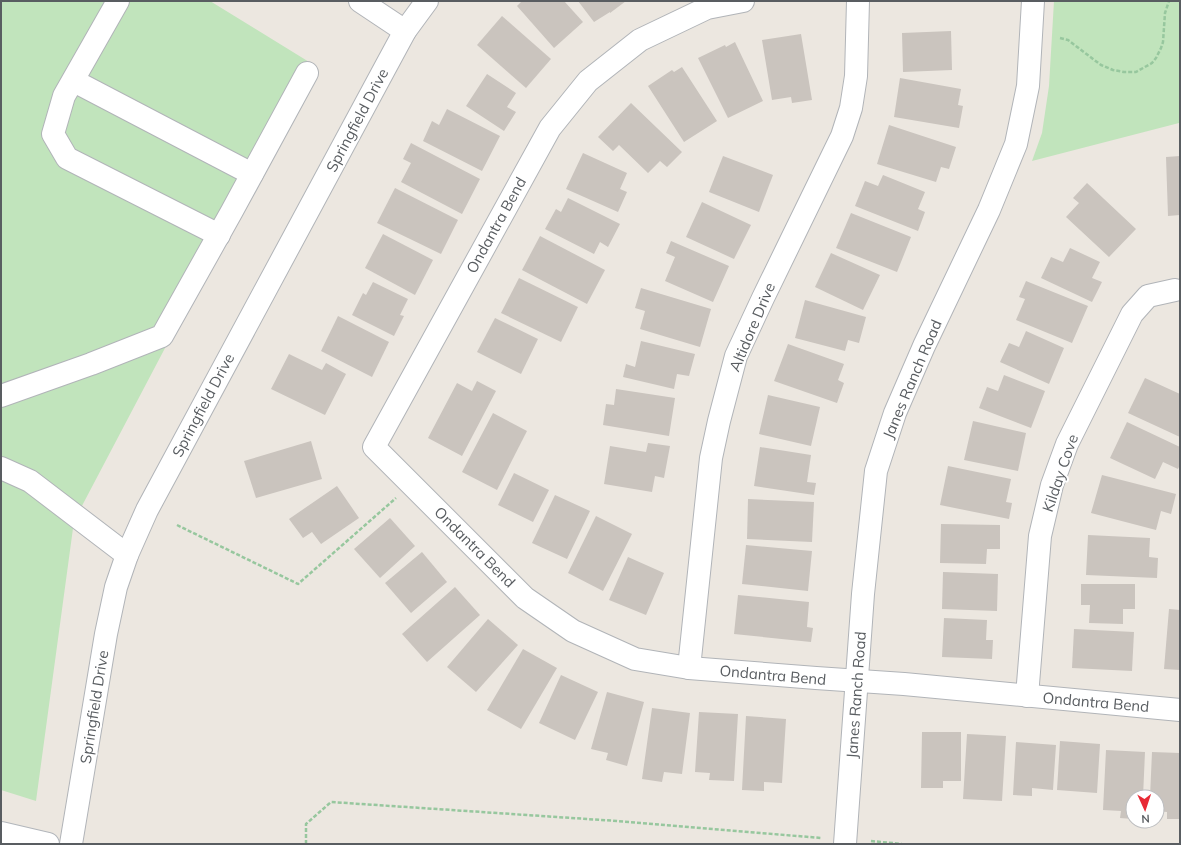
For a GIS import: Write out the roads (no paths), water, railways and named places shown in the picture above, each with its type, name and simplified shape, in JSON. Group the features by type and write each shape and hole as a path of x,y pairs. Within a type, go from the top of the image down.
{"street":[{"path":"118,1 74,81 64,96 53,134 67,158 219,235"},
{"path":"360,1 405,31"},
{"name":"Springfield Drive","path":"71,844 106,634 116,587 127,555 147,510 405,31 427,1"},
{"name":"Ondantra Bend","path":"743,1 707,8 640,40 588,81 550,128 374,447 526,598 573,631 636,659 690,668 904,684 1180,710"},
{"name":"Altidore Drive","path":"690,668 711,458 719,421 736,356 842,136 851,108 856,76 858,1"},
{"name":"Janes Ranch Road","path":"845,844 863,594 876,471 895,413 924,346 989,210 1016,144 1028,86 1033,1"},
{"path":"1,396 91,364 162,336 307,73"},
{"path":"74,81 252,174"},
{"name":"Kilday Cove","path":"1027,696 1040,536 1052,485 1067,444 1132,314 1148,296 1175,290"},
{"path":"1,468 30,481 127,555"},
{"path":"1,833 48,844"}]}
